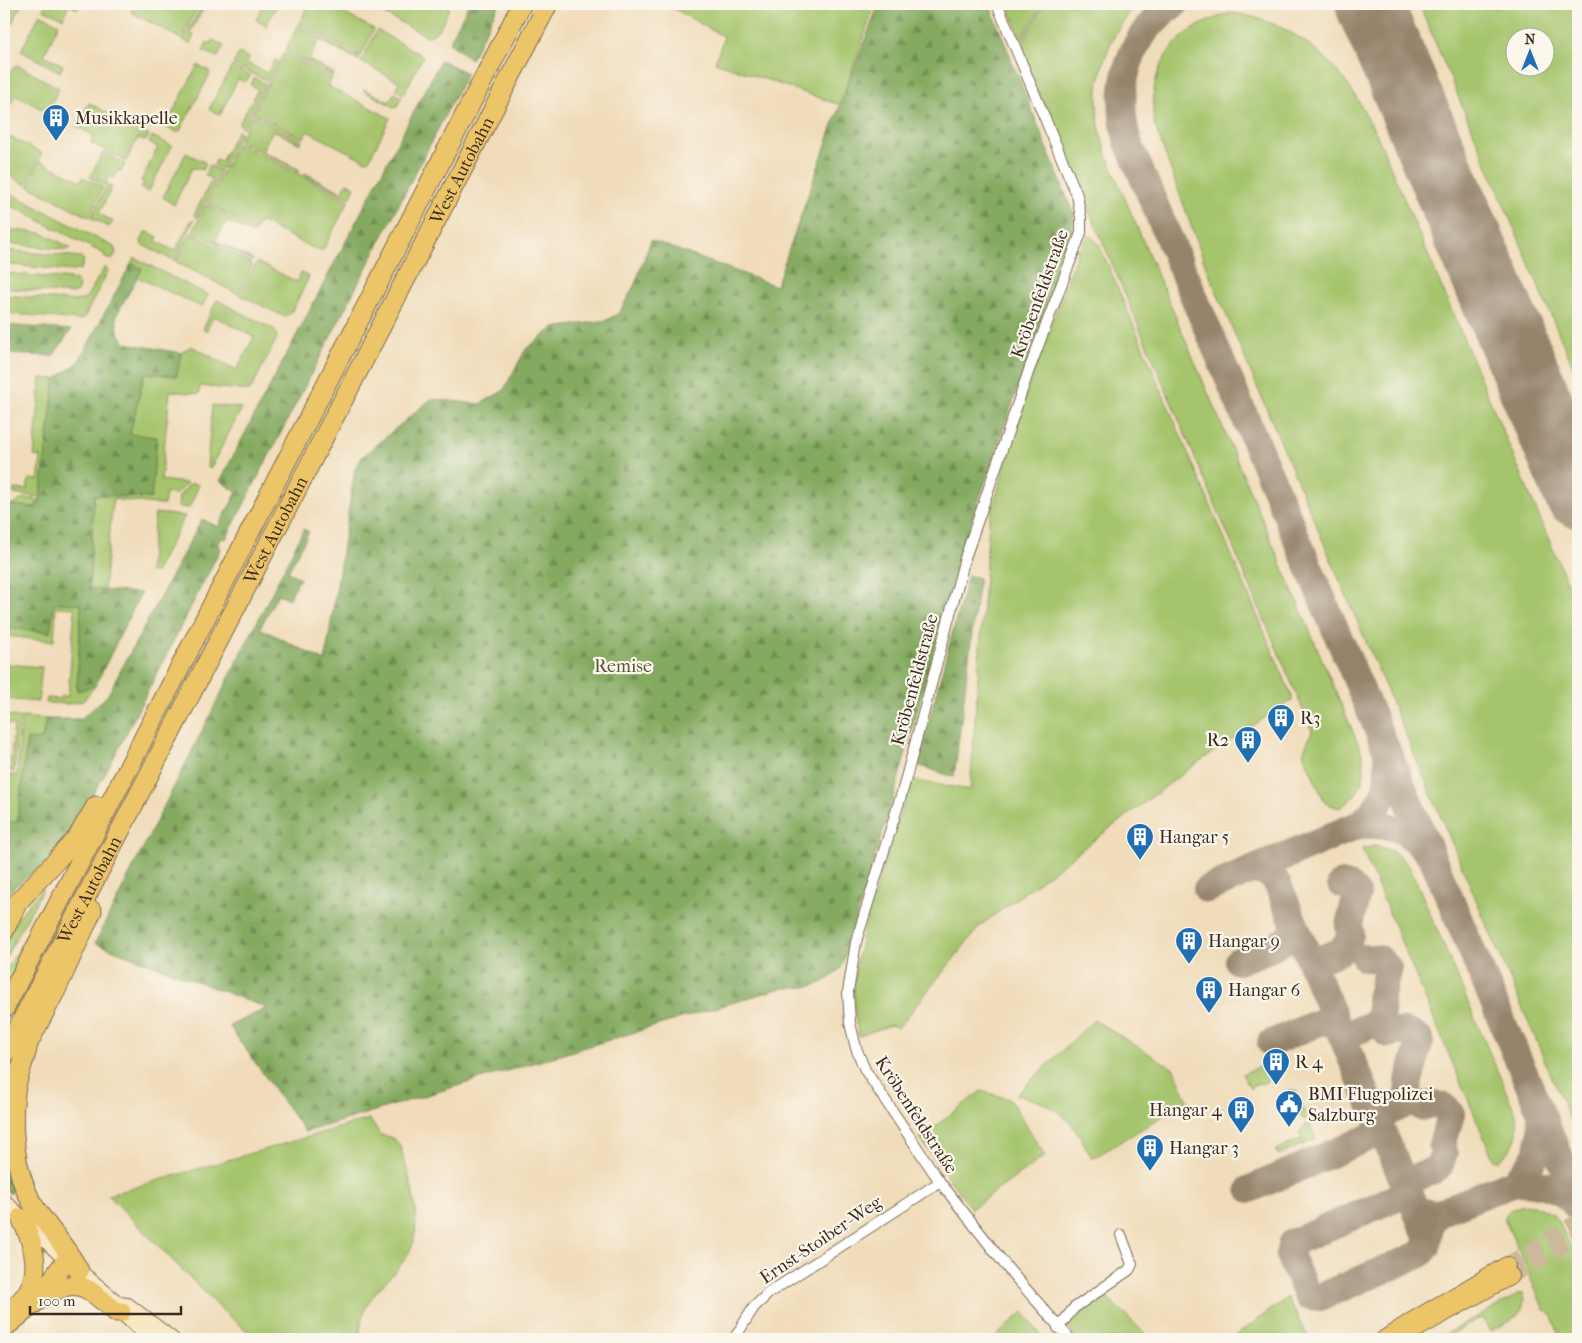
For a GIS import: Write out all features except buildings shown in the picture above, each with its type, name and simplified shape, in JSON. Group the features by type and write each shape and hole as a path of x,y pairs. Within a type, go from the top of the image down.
{"highway":[{"name":"West Autobahn","path":"4,1009 522,4"},
{"name":"West Autobahn","path":"4,1055 547,8"},
{"path":"4,931 17,903 27,889 76,838 95,807 119,785"},
{"path":"4,1089 56,990 102,888 100,871"},
{"path":"4,904 27,889"},
{"path":"4,1328 36,1302 72,1265 70,1253 30,1199 20,1172 14,1134 15,1090 28,1044"},
{"path":"4,1314 20,1303 30,1288 35,1275 34,1246 21,1218"},
{"path":"36,1302 63,1286 74,1285 85,1287 116,1312 120,1308"}],"main road":[{"path":"4,1201 120,1308 150,1339"},
{"path":"1384,1339 1413,1320 1509,1270 1398,1339"},
{"path":"120,1308 128,1305 172,1339"}],"street":[{"name":"Kröbenfeldstraße","path":"997,4 1076,195 1082,218 1081,233 1033,361 965,558 903,789 856,942 848,992 850,1023 856,1048 865,1070 940,1182 1010,1271 1058,1328 1070,1339"},
{"name":"Ernst-Stoiber-Weg","path":"734,1339 754,1307 770,1292 940,1182"},
{"path":"1058,1328 1074,1308 1129,1270 1132,1264 1121,1235"}],"green space":[{"path":"4,4 22,4 4,39"},
{"path":"46,4 79,4 77,9 69,5 63,18 43,9"},
{"path":"135,4 188,4 197,8 181,39 131,12"},
{"path":"202,4 206,4 190,33 194,35 190,44 183,40"},
{"path":"263,4 278,4 266,26 256,20"},
{"path":"309,4 326,4 374,29 361,56 299,24"},
{"path":"365,4 451,4 439,29 432,35 427,36"},
{"path":"469,4 499,4 471,59 449,43"},
{"path":"666,4 875,4 840,105 715,62 724,37"},
{"name":"Remise","path":"879,4 989,4 1074,215 1072,232 959,557 896,788 841,968 827,980 814,986 781,988 305,1132 229,1026 267,1008 95,943 304,529 309,532 288,572 300,578 289,599 278,594 260,628 325,661 355,469 363,456 431,399 480,404 503,391 526,349 553,328 607,320 619,313 635,284 651,240 776,286 840,105"},
{"path":"1007,4 1042,4 1022,41"},
{"path":"1044,4 1138,4 1118,30 1104,60 1100,76 1097,109 1101,137 1114,173 1362,753 1364,770 1361,785 1353,797 1339,808 1325,803 1303,753 1312,731 1020,49"},
{"path":"1419,4 1578,4 1578,379"},
{"path":"1231,13 1248,16 1281,27 1310,45 1335,69 1358,101 1377,135 1578,608 1577,1136 1206,267 1154,123 1153,102 1155,83 1161,66 1169,52 1180,39 1194,28"},
{"path":"40,14 59,24 44,55 63,65 60,72 21,51"},
{"path":"298,26 360,58 359,61 319,40 309,60 334,73 333,76 285,51"},
{"path":"377,30 423,56 404,94 396,90 399,82 361,62"},
{"path":"213,40 224,46 218,57 203,51 207,42 211,44"},
{"path":"239,53 249,58 247,63 267,73 275,59 278,61 267,81 233,64"},
{"path":"284,53 332,78 328,86 390,118 369,160 366,161 307,131 303,139 253,113"},
{"path":"441,60 467,73 226,539 220,538 218,544 220,550 110,765 75,826 49,860 4,895 4,821 17,822 27,740 42,739 46,719 81,719 107,696 202,519 218,527 237,492 220,481"},
{"path":"17,65 59,88 47,112 15,95 4,116 4,88 8,75"},
{"path":"198,65 209,71 210,74 180,131 176,132 165,127"},
{"path":"232,66 251,76 245,82 238,79 220,115 209,109"},
{"path":"254,78 266,84 243,128 239,124 258,89 251,85"},
{"path":"364,89 389,102 394,93 402,97 397,106 394,107 364,91"},
{"path":"89,103 149,135 146,141 138,138 126,161 91,143 94,136 76,126"},
{"path":"252,115 302,141 300,144 273,130 262,151 300,170 299,172 239,141"},
{"path":"237,131 241,132 222,169 214,165 216,160 221,162"},
{"path":"4,134 42,153 26,185 4,173"},
{"path":"152,136 172,146 149,191 141,189 144,182 141,181 158,147 149,143"},
{"path":"238,143 349,200 323,250 316,250 260,221 256,229 207,203"},
{"path":"103,152 125,164 121,172 118,170 114,178 109,176 105,185 90,177"},
{"path":"186,153 206,163 203,170 192,168 174,205 163,197"},
{"path":"40,161 81,181 83,177 103,187 89,217 28,186"},
{"path":"209,165 221,171 197,218 194,215 212,179 205,175"},
{"path":"305,173 342,192 347,183 355,187 350,198 304,175"},
{"path":"107,185 112,187 99,214 113,221 109,227 91,218"},
{"path":"4,190 114,247 116,253 112,260 105,258 104,254 4,202"},
{"path":"206,205 255,231 253,234 226,221 215,241 254,260 252,261 193,231"},
{"path":"194,220 175,261 142,245 141,241 146,231 158,237 156,241 175,251 191,221"},
{"path":"4,229 42,233 71,248 66,250 4,243"},
{"path":"191,233 251,263 252,266 238,294 176,262"},
{"path":"1090,235 1099,244 1293,699 1197,763 980,926 898,1028 891,1025 859,1036 854,996 858,956 873,898 911,780 970,790 989,520 1026,394 1078,251"},
{"path":"4,250 81,257 84,260 81,269 73,271 4,264"},
{"path":"135,258 208,295 202,307 137,277 142,269 131,264"},
{"path":"257,262 297,282 301,273 309,277 292,311 285,317 240,295"},
{"path":"131,264 142,269 116,316 118,331 125,343 181,353 177,376 145,373 130,434 157,437 151,498 94,495 89,589 141,593 95,686 77,691 81,604 54,603 50,632 4,628 4,505 35,507 40,500 55,379 78,363"},
{"path":"105,267 108,271 84,318 79,320 4,313 4,295 76,301 85,299"},
{"path":"4,273 76,280 79,287 77,292 72,294 4,288"},
{"path":"217,300 275,330 277,338 250,391 200,386 199,394 170,391 161,480 187,483 176,494 166,493 164,505 113,499 104,590 89,589 94,494 150,498 129,435 145,373 176,376 181,353 191,346 237,370 254,337 214,316 206,331 203,329"},
{"path":"4,325 71,330 53,356 4,354"},
{"path":"41,378 55,379 41,497 14,494 14,489 27,490 29,479 38,480 41,457 34,456"},
{"path":"212,405 242,408 210,469 207,467"},
{"path":"191,483 199,485 189,508 178,507 179,496"},
{"path":"24,498 40,500 35,507 4,505 15,504"},
{"path":"155,513 185,516 155,573 149,572"},
{"path":"968,575 979,578 954,777 917,765"},
{"path":"54,603 81,604 77,690 95,686 83,701 68,704 46,703 47,698 61,699 61,696 68,696 75,608 56,607 54,641 4,636 4,628 50,632"},
{"path":"4,664 42,667 38,702 4,699"},
{"path":"4,715 20,717 14,772 10,771 14,725 4,724"},
{"path":"22,717 46,719 42,739 27,740 17,822 4,821 4,816 7,816 10,775 17,775"},
{"path":"1374,846 1386,848 1395,853 1411,869 1517,1117 1517,1131 1512,1148 1498,1161 1494,1161 1362,849"},
{"path":"53,888 56,888 4,991 4,975"},
{"path":"42,889 4,960 7,939 11,930"},
{"path":"1094,1020 1174,1069 1188,1101 1092,1159 1079,1134 1063,1116 1043,1103 1016,1095"},
{"path":"1274,1060 1275,1075 1269,1077 1265,1083 1255,1084 1250,1089 1242,1074"},
{"path":"981,1091 1010,1099 1045,1156 971,1209 920,1138"},
{"path":"1288,1091 1296,1091 1307,1119 1301,1118 1287,1099"},
{"path":"369,1119 381,1135 392,1138 399,1144 413,1193 416,1226 412,1246 405,1259 379,1288 365,1309 361,1322 360,1339 257,1339 223,1311 108,1195"},
{"path":"1309,1122 1316,1139 1278,1155 1276,1150 1302,1139 1299,1132"},
{"path":"4,1157 14,1189 10,1194 4,1187"},
{"path":"1533,1205 1555,1215 1578,1260 1578,1339 1561,1339 1551,1314 1544,1310 1505,1220 1507,1213 1514,1208"},
{"path":"1102,1293 1151,1339 1077,1339 1067,1326 1071,1318"},
{"path":"1519,1294 1523,1294 1524,1302 1522,1308 1515,1318 1509,1322 1490,1331 1482,1318 1442,1339 1436,1339"},
{"path":"1287,1297 1309,1339 1231,1339 1280,1303"},
{"path":"1023,1312 1044,1339 993,1339"}],"taxiway":[{"path":"1175,4 1159,16 1146,31 1128,65 1122,103 1128,142 1578,1200"},
{"path":"1387,757 1388,778 1383,796 1373,811 1358,825 1379,825 1396,828 1419,843 1427,852"},
{"path":"1207,889 1358,825"},
{"path":"1252,871 1260,871 1267,874 1278,885 1428,1239"},
{"path":"1311,963 1341,951 1347,944 1350,934 1349,925 1357,894 1351,887 1341,884"},
{"path":"1238,961 1281,942 1293,930 1294,923"},
{"path":"1342,1037 1373,1024 1381,1014 1380,999 1388,968 1379,959 1365,958"},
{"path":"1271,1043 1320,1022 1330,1021 1339,1029"},
{"path":"1377,1117 1402,1106 1408,1098 1409,1081 1420,1040 1405,1032 1388,1034"},
{"path":"1404,1183 1434,1170 1440,1165 1444,1152 1442,1145 1451,1114 1448,1110 1437,1104 1421,1107"},
{"path":"1540,1116 1541,1135 1536,1153 1527,1168 1514,1182 1542,1184 1550,1187 1565,1195 1578,1208"},
{"path":"1250,1189 1370,1137 1377,1131 1378,1120"},
{"path":"1404,1181 1403,1191 1395,1198 1292,1243 1289,1255 1308,1296 1320,1297 1421,1254 1427,1247 1430,1222 1441,1212"},
{"path":"1424,1212 1433,1214 1441,1212 1514,1182"}],"runway":[{"path":"1369,4 1578,494"}],"tunnel":[{"path":"1507,1265 1578,1222"},
{"path":"1511,1276 1578,1236"}],"place":[{"name":"Musikkapelle","path":"56,142"},
{"name":"R3","path":"1281,742"},
{"name":"R2","path":"1248,764"},
{"name":"Hangar 5","path":"1140,861"},
{"name":"Hangar 9","path":"1189,965"},
{"name":"Hangar 6","path":"1209,1014"},
{"name":"R 4","path":"1276,1086"},
{"name":"BMI Flugpolizei Salzburg","path":"1289,1128"},
{"name":"Hangar 4","path":"1241,1134"},
{"name":"Hangar 3","path":"1150,1172"}]}
